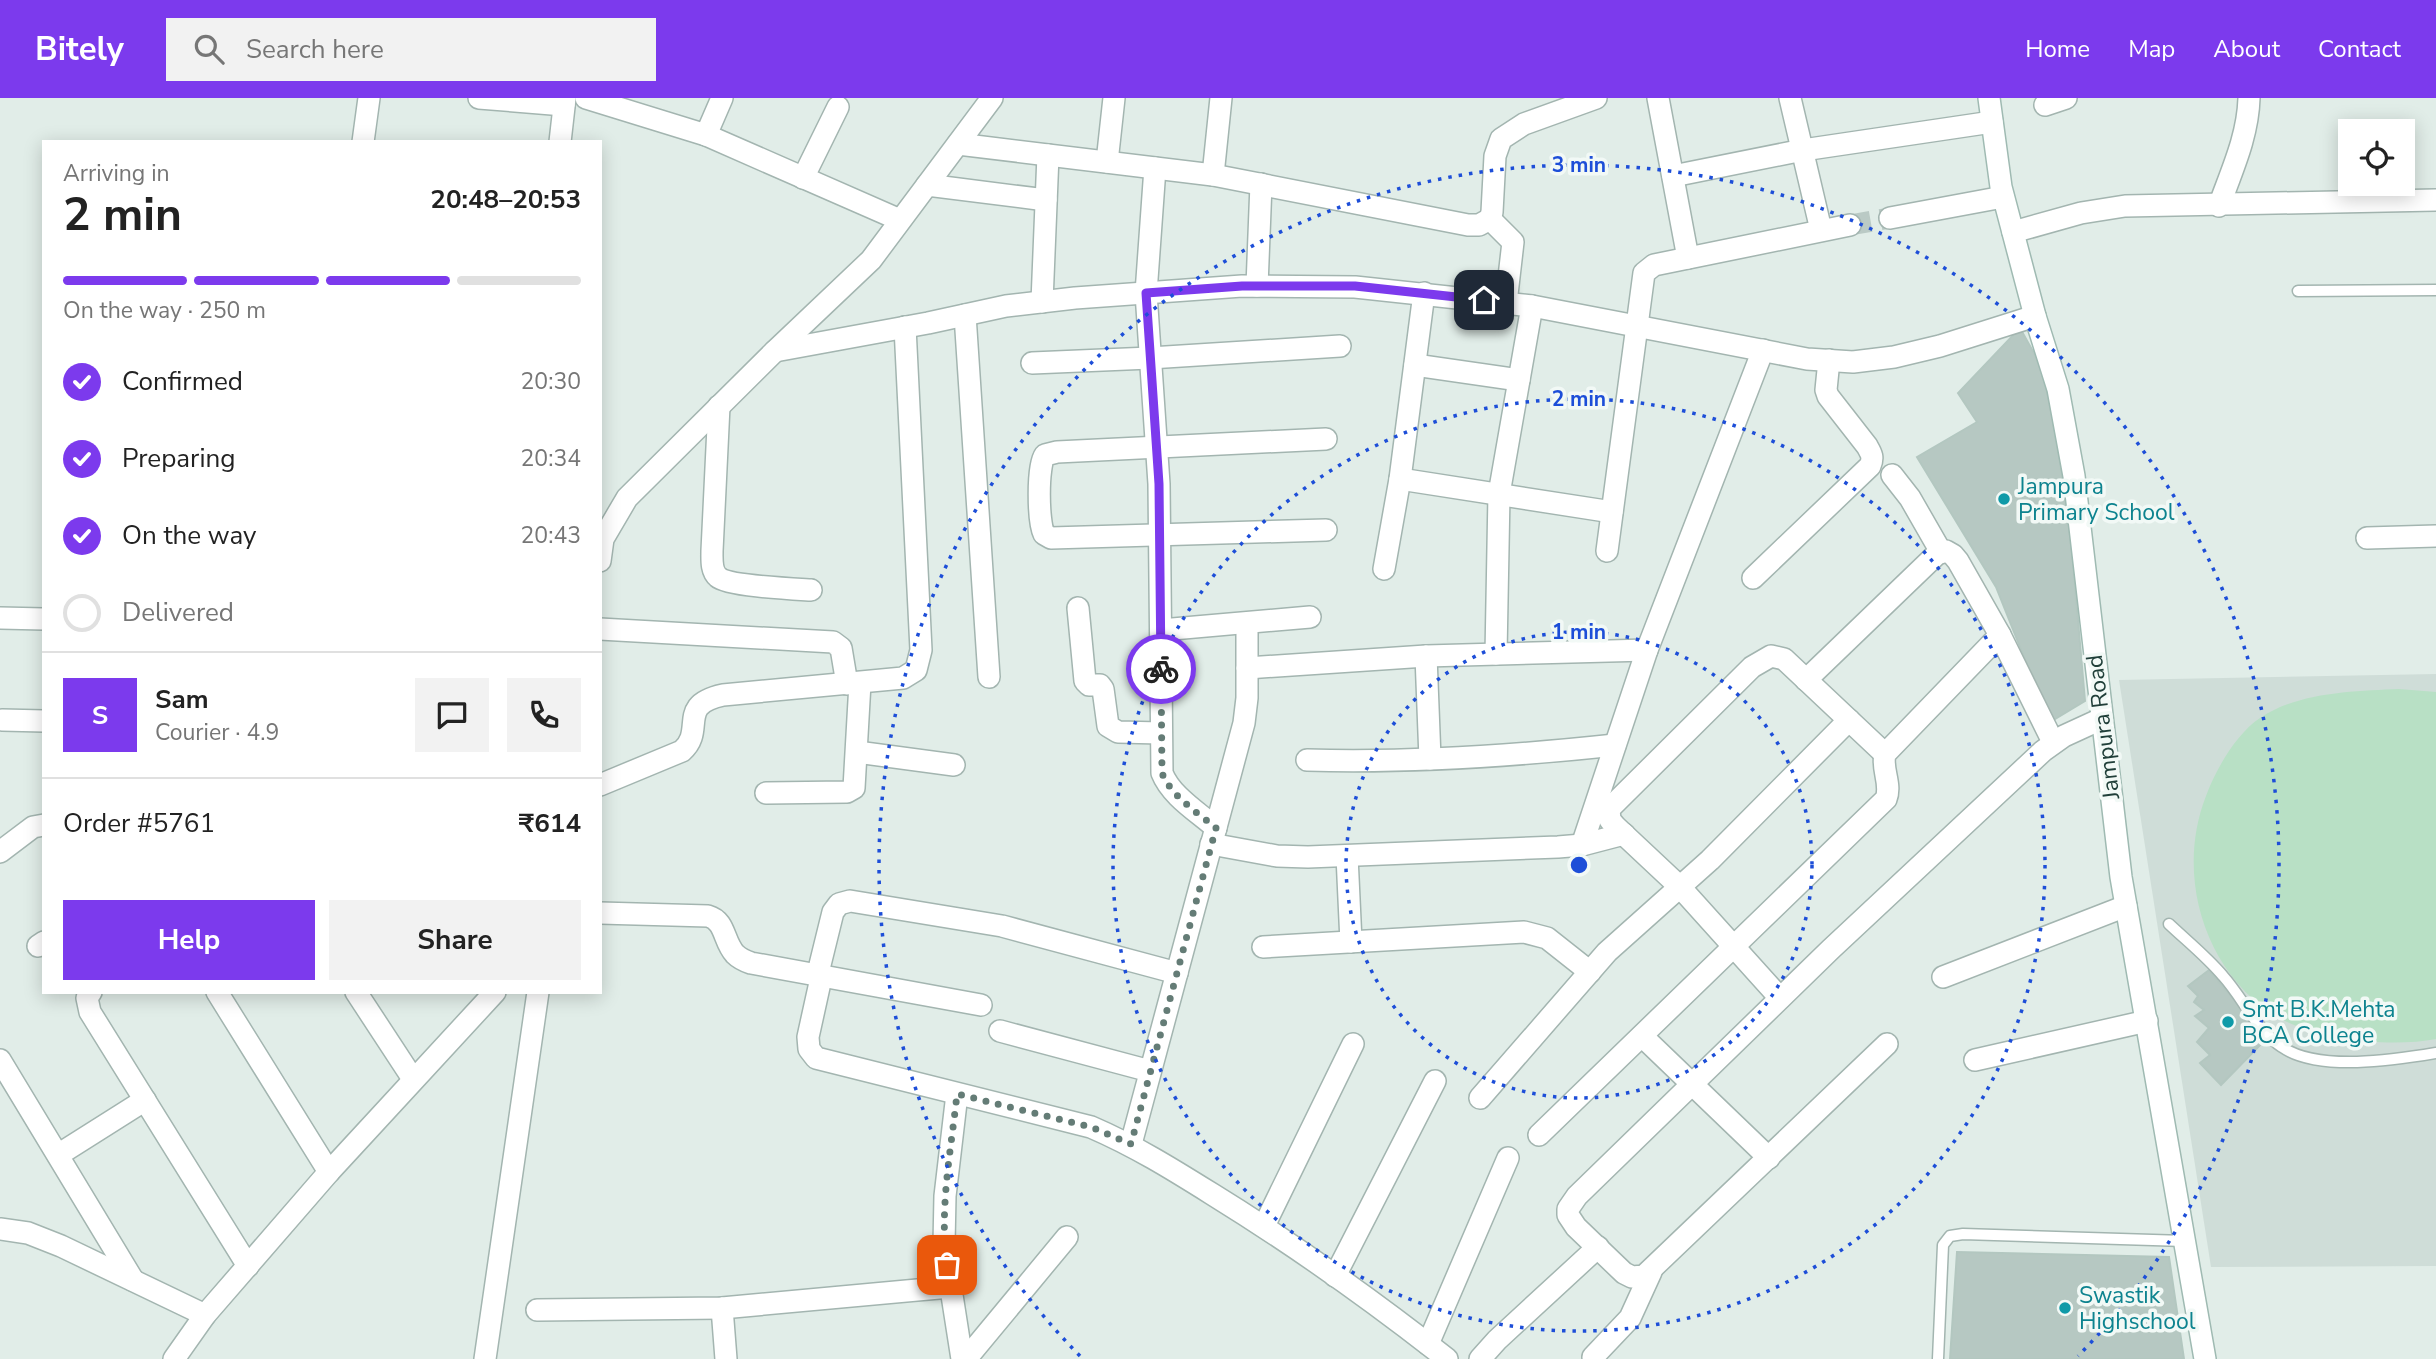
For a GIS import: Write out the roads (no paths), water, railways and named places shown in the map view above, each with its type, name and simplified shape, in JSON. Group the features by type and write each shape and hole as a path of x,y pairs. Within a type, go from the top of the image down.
{"street":[{"path":"363,140 369,98"},
{"path":"479,98 564,101 559,140"},
{"path":"706,135 722,98"},
{"path":"602,535 627,498 871,260 992,98"},
{"path":"1107,162 1114,98"},
{"path":"1213,175 1221,98"},
{"path":"958,144 1213,175 1479,225 1490,219 1492,212 1497,145 1501,139 1524,124 1596,98"},
{"path":"1658,98 1688,258"},
{"path":"1790,98 1821,230"},
{"name":"Jampura Road","path":"1989,98 2003,197 2058,389 2074,476 2101,719 2126,906 2206,1359"},
{"path":"2045,105 2066,98"},
{"path":"2220,206 2243,139 2249,98"},
{"path":"599,100 706,135 900,220"},
{"path":"803,178 838,107"},
{"path":"1673,176 1803,150 1992,122"},
{"path":"1042,302 1048,155"},
{"path":"1155,168 1146,293 1157,448 1161,733 1162,773 1165,781 1213,836 1277,856 1347,856 1582,845 1624,834"},
{"path":"1257,286 1261,184"},
{"path":"927,186 1046,200"},
{"path":"1891,218 2003,197"},
{"path":"2013,232 2081,213 2125,206 2220,206 2433,198"},
{"path":"1490,219 1513,242 1506,303"},
{"path":"1607,551 1644,273 1654,265 1850,225"},
{"path":"775,351 1006,306 1257,286 1355,286 1532,306 1763,351 1853,362 1895,357 1940,346 2035,316"},
{"path":"1384,569 1400,479 1424,293"},
{"path":"1496,654 1499,494 1532,306"},
{"path":"965,315 989,677"},
{"path":"602,784 682,751 691,740 696,710 705,700 723,695 903,678 916,670 921,650 905,327"},
{"path":"1032,363 1340,346"},
{"path":"1582,845 1647,650 1763,351"},
{"path":"1753,578 1870,466 1872,460 1867,446 1828,396 1826,390 1829,360"},
{"path":"1415,365 1519,380"},
{"path":"719,406 712,551 715,573 726,582 811,590"},
{"path":"1326,439 1057,452 1045,455 1040,465 1041,525 1044,534 1051,538 1326,530"},
{"path":"1892,475 1910,498 1941,552"},
{"path":"1400,479 1612,512"},
{"path":"2367,538 2436,536"},
{"path":"1806,680 1941,552 1949,552 1958,561 2000,635 2053,742"},
{"path":"1078,608 1084,681 1089,685 1102,687 1108,726 1118,732 1161,733"},
{"path":"1161,630 1310,617"},
{"path":"0,618 42,619"},
{"path":"1131,1144 1244,723 1247,698 1247,623"},
{"path":"602,629 833,642 841,648 854,683 857,752 854,788 847,792 766,793"},
{"path":"1539,1135 1886,799 1888,793 1883,761 1885,754 2000,635"},
{"path":"1247,668 1426,656 1647,650"},
{"path":"1426,656 1430,759"},
{"path":"1780,998 1680,887 1610,820 1609,809 1752,667 1765,658 1777,656 1784,659 1885,754"},
{"path":"1887,1044 1651,1272 1638,1278 1624,1273 1568,1214 1571,1203 1780,998 2053,742 2101,719"},
{"path":"2,720 42,721"},
{"path":"1480,1098 1607,952 1710,860 1849,720"},
{"path":"1307,760 1362,762 1506,756 1615,745"},
{"path":"857,752 954,765"},
{"path":"0,852 33,827 42,825"},
{"path":"1347,856 1351,942"},
{"path":"1177,973 1002,926 850,901 839,904 833,912 808,1037 809,1049 816,1058 1091,1127 1131,1144 1264,1226 1447,1359"},
{"path":"1943,977 2126,906"},
{"path":"602,913 716,918 730,946 741,959 751,963 981,1005"},
{"path":"1263,947 1524,932 1547,937 1590,972"},
{"path":"90,994 87,998 90,1012 248,1266"},
{"path":"219,994 329,1172"},
{"path":"357,994 413,1079"},
{"path":"174,1359 205,1315 329,1172 493,994"},
{"path":"485,1359 538,994"},
{"path":"1975,1060 2147,1021"},
{"path":"1000,1031 1150,1071"},
{"path":"1642,1036 1769,1158"},
{"path":"1264,1226 1353,1044"},
{"path":"3,1072 58,1156 133,1280"},
{"path":"1335,1276 1435,1081"},
{"path":"957,1094 945,1196 944,1244 964,1359"},
{"path":"58,1156 145,1100"},
{"path":"1428,1344 1508,1158"},
{"path":"0,1228 39,1237 205,1315"},
{"path":"964,1359 1067,1237"},
{"path":"1480,1359 1598,1247"},
{"path":"1594,1357 1630,1318 1651,1272"},
{"path":"537,1310 722,1308 950,1287"},
{"path":"722,1308 726,1359"}],"lane":[{"path":"2298,290 2436,290"},
{"path":"2169,924 2225,978 2269,1035 2283,1048 2302,1056 2346,1062 2436,1054"},
{"path":"1938,1359 1943,1245 1950,1236 1963,1234 2186,1241"}],"tunnel":[{"path":"1850,225 1890,218"}],"place":[{"name":"Jampura Primary School","path":"2004,499"},
{"name":"Smt B.K.Mehta BCA College","path":"2228,1022"},
{"name":"Swastik Highschool","path":"2065,1308"}]}
